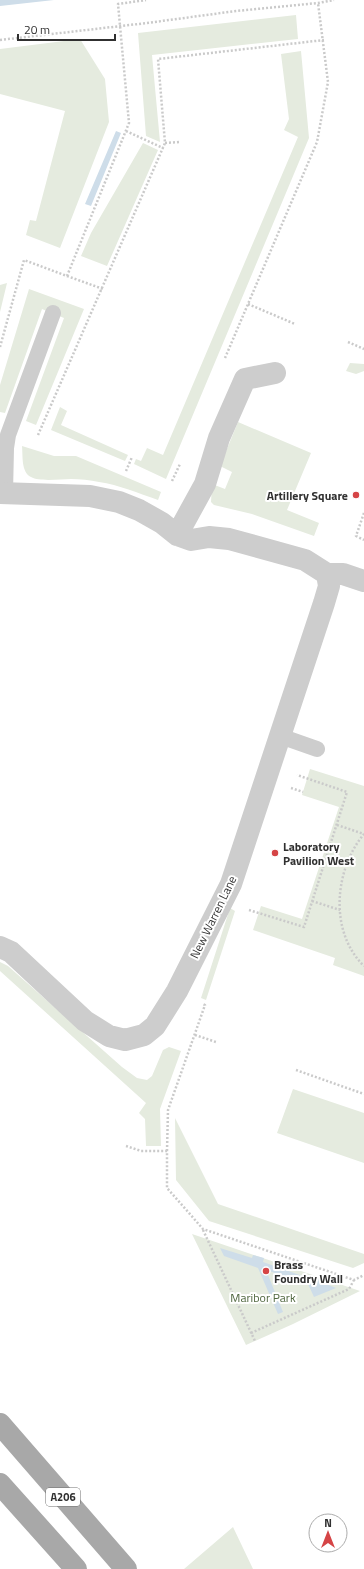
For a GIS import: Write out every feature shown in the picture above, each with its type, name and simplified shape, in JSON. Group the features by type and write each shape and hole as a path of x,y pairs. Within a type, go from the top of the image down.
{"main road":[{"name":"A206","path":"0,1424 126,1569"},
{"path":"0,1484 76,1569"}],"street":[{"path":"177,535 205,484 219,438 245,379 275,373"},
{"path":"3,493 90,496 119,502 139,510 162,523 177,535 191,540 209,538 229,539 305,560 327,574 343,574 364,581"},
{"name":"New Warren Lane","path":"0,947 11,952 84,1021 110,1036 125,1040 144,1035 155,1026 177,991 231,884 324,603 329,586 327,574"}],"lane":[{"path":"3,493 8,435 53,313"},
{"path":"280,736 317,749"}],"path":[{"path":"67,276 129,123 118,4 146,0"},
{"path":"0,40 334,0"},
{"path":"224,361 318,142 328,82 324,40 318,3"},
{"path":"38,435 165,143 158,59 324,40"},
{"path":"126,131 163,148"},
{"path":"165,143 179,142"},
{"path":"0,347 24,260 103,288"},
{"path":"15,274 19,276"},
{"path":"248,304 295,324"},
{"path":"348,342 364,349"},
{"path":"126,471 132,457"},
{"path":"172,482 180,462"},
{"path":"364,513 356,536 364,540"},
{"path":"259,913 304,927 348,792 307,778"},
{"path":"337,825 364,834 355,846 343,872 339,900 342,928 348,946 356,958 364,966"},
{"path":"312,901 340,910"},
{"path":"204,1005 195,1035 168,1110 168,1188 203,1229 255,1341"},
{"path":"195,1035 216,1042"},
{"path":"296,1070 364,1094"},
{"path":"126,1146 141,1152 168,1152"},
{"path":"203,1229 354,1280"},
{"path":"251,1333 349,1289 354,1280 364,1275"}],"green space":[{"path":"296,15 298,39 152,55 160,142 146,136 138,33"},
{"path":"80,39 105,79 109,122 60,248 26,235 30,220 36,221 65,111 0,94 0,49"},
{"path":"301,51 309,138 166,479 134,464 136,459 141,461 147,448 163,455 298,137 284,130 289,119 281,54"},
{"path":"143,143 158,150 107,266 81,256 91,233"},
{"path":"7,283 1,308 0,312 0,285"},
{"path":"29,289 84,309 36,425 26,421 64,318 42,309 5,413 0,412 0,385"},
{"path":"350,363 364,364 364,371 356,374 346,371"},
{"path":"60,407 67,411 61,425 128,455 125,461 51,430"},
{"path":"238,422 311,453 287,510 319,523 314,536 252,514 214,505 211,502 212,484 225,489 232,472 220,466"},
{"path":"22,446 54,456 76,456 161,492 158,500 106,483 74,479 35,479 28,475 24,468"},
{"path":"310,769 364,786 364,976 333,965 335,958 253,930 261,906 302,919 339,807 302,795"},
{"path":"230,908 235,911 206,1000 201,998"},
{"path":"0,962 8,966 122,1067 137,1078 147,1080 152,1076 163,1050 169,1047 181,1051 160,1109 161,1146 146,1146 145,1119 139,1113 146,1103 0,971"},
{"path":"293,1089 364,1113 364,1163 277,1133"},
{"path":"175,1118 218,1204 364,1254 364,1263 353,1268 209,1221 176,1180"},
{"name":"Maribor Park","path":"192,1234 360,1291 246,1345"},
{"path":"233,1527 253,1569 184,1569"}],"water":[{"path":"0,0 54,0 0,6"},
{"path":"116,131 121,133 91,206 85,204"},
{"path":"220,1248 252,1258 253,1255 264,1258 263,1262 311,1279 313,1275 322,1278 321,1282 336,1288 314,1297 308,1284 266,1270 283,1312 278,1314 258,1268 224,1256"}],"place":[{"name":"Artillery Square","path":"356,495"},
{"name":"Laboratory Pavilion West","path":"275,853"},
{"name":"Brass Foundry Wall","path":"266,1271"}]}
